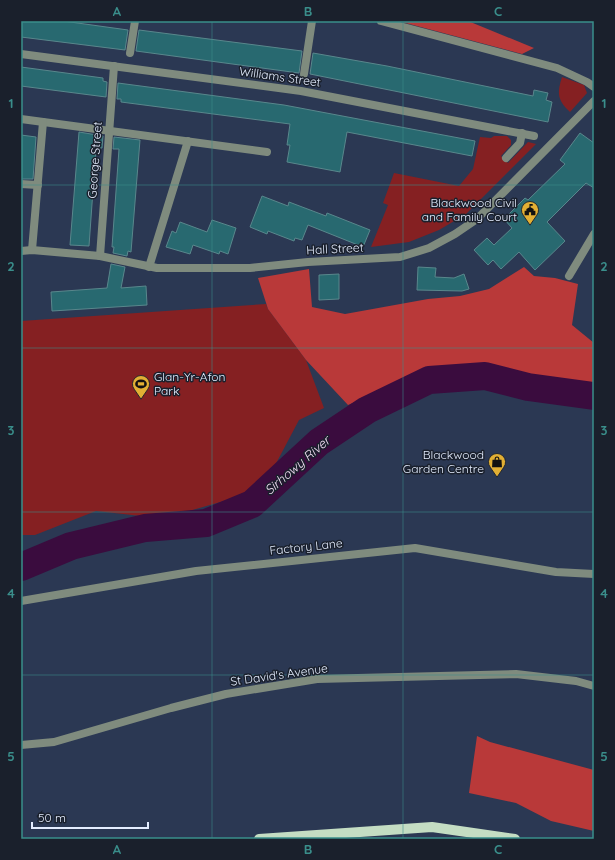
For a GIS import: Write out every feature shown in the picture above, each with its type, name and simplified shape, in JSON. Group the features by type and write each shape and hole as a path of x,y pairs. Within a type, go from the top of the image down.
{"main road":[{"path":"259,839 432,827 515,839"}],"street":[{"path":"130,53 135,21"},
{"path":"304,74 312,21"},
{"path":"381,21 557,68 587,82 594,87"},
{"name":"Williams Street","path":"21,54 301,91 534,136"},
{"name":"George Street","path":"100,256 114,66"},
{"name":"Hall Street","path":"21,251 32,250 100,256 149,267 250,268 308,262 400,257 429,248 455,234 477,219 594,101"},
{"path":"21,119 97,128 108,132 266,152"},
{"path":"32,250 43,122"},
{"path":"506,158 520,143 522,133"},
{"path":"149,267 188,141"},
{"path":"21,184 38,185"},
{"path":"569,276 594,234"},
{"name":"Factory Lane","path":"21,601 196,571 415,548 556,572 594,574"},
{"name":"St David's Avenue","path":"21,745 54,742 171,708 226,694 317,679 516,674 576,681 594,686"}],"shaded area":[{"path":"398,21 468,21 534,48 522,54"},
{"path":"562,77 584,85 587,93 570,112 560,100 559,96 559,88"},
{"path":"494,136 507,136 511,140 511,145 501,156 508,163 528,142 536,144 466,214 439,230 409,242 371,247 388,205 383,203 394,173 459,186 473,169 480,137 491,138"},
{"path":"524,267 534,276 555,278 578,284 572,325 594,343 594,384 496,369 433,370 348,405 306,360 268,309 258,278 309,269 312,307 345,314 428,299 460,296 489,289"},
{"path":"266,304 268,309 306,360 324,408 299,420 262,490 189,511 150,517 96,511 35,535 21,535 21,321"},
{"path":"477,736 490,742 594,770 594,831 551,821 516,803 469,793"}],"building":[{"path":"21,21 63,21 128,30 125,50 21,37"},
{"path":"139,30 302,51 299,73 136,51"},
{"path":"313,53 387,66 533,96 534,90 548,93 546,100 552,102 548,122 310,74"},
{"path":"21,67 103,78 103,81 107,82 106,97 21,86"},
{"path":"118,83 284,105 475,141 472,156 347,132 340,172 287,162 290,145 287,145 290,124 121,102 121,99 117,99"},
{"path":"79,132 103,136 102,148 96,148 89,246 70,245"},
{"path":"580,133 594,143 594,188 586,183 547,222 565,241 535,270 519,252 501,269 493,260 488,265 474,250 487,238 494,245 512,228 504,219 525,198 528,200 565,164 560,160"},
{"path":"21,135 36,137 33,179 21,179"},
{"path":"114,137 140,140 131,252 128,251 127,256 113,253 114,247 112,247 119,149 113,149"},
{"path":"262,196 288,206 289,202 326,216 327,213 370,230 363,247 308,225 302,240 295,238 294,241 268,231 267,234 250,227"},
{"path":"212,220 236,228 228,254 220,251 219,254 193,245 190,254 166,247 172,231 176,233 180,222 207,232"},
{"path":"111,264 125,267 121,288 146,286 147,305 52,311 51,292 107,288"},
{"path":"418,267 436,268 435,277 454,278 464,274 469,289 462,291 417,290"},
{"path":"339,274 339,299 319,300 319,275"}],"waterway":[{"name":"Sirhowy River","path":"21,567 71,546 145,528 206,523 252,504 319,442 367,410 429,380 485,376 528,387 594,396"}],"place":[{"name":"Blackwood Civil and Family Court","path":"530,225"},
{"name":"Glan-Yr-Afon Park","path":"141,399"},
{"name":"Blackwood Garden Centre","path":"497,477"}]}
